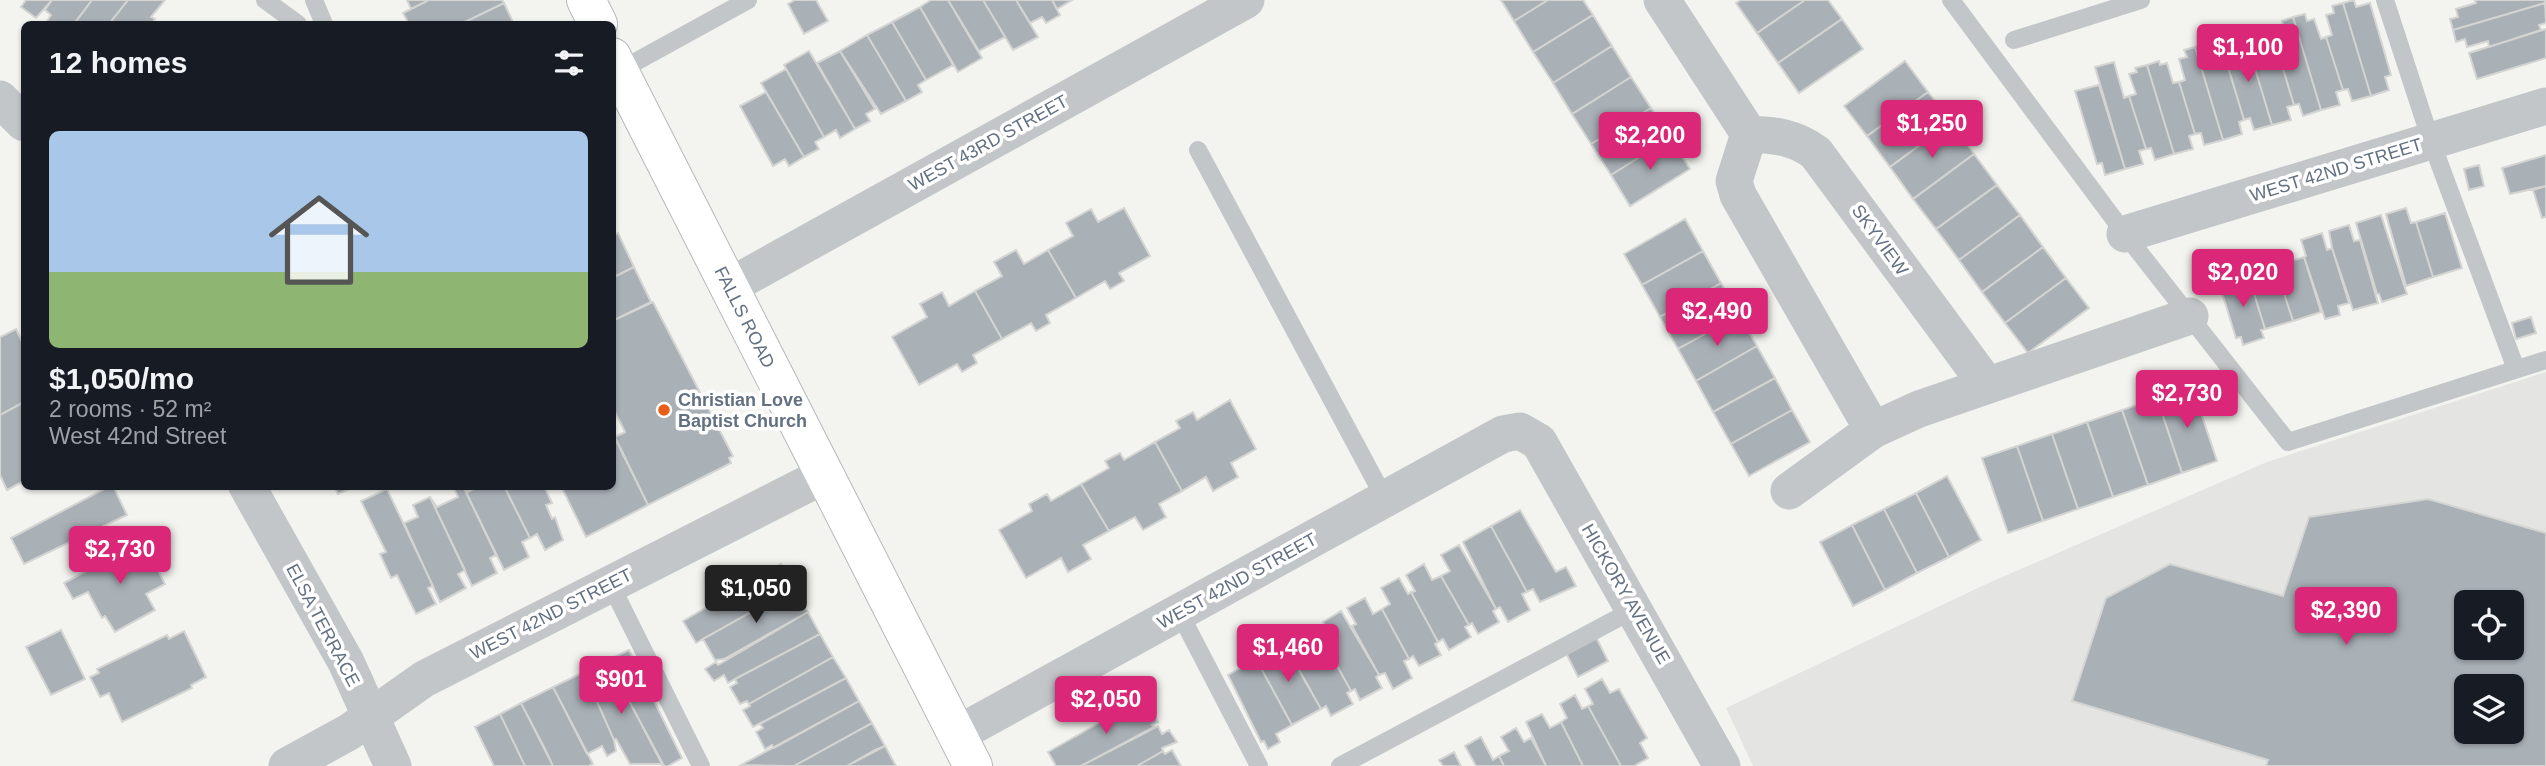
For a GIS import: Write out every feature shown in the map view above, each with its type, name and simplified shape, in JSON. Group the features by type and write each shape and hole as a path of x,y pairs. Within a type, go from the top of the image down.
{"main road":[{"path":"586,0 596,21"},
{"name":"FALLS ROAD","path":"616,64 730,286 823,476 965,750"}],"street":[{"name":"WEST 43RD STREET","path":"730,286 1246,0"},
{"path":"1662,0 1749,134 1734,181 1738,195 1873,430"},
{"path":"0,99 21,120"},
{"name":"WEST 42ND STREET","path":"2125,234 2546,106"},
{"name":"SKYVIEW","path":"1749,134 1782,136 1802,142 1816,153 1987,385"},
{"path":"1789,491 1873,430 1945,399 2190,316"},
{"name":"WEST 42ND STREET","path":"965,750 1179,612 1503,434 1520,431"},
{"name":"HICKORY AVENUE","path":"1520,431 1539,442 1722,766"},
{"name":"WEST 42ND STREET","path":"287,766 325,747 424,679 823,476"},
{"name":"ELSA TERRACE","path":"249,490 346,662 393,766"}],"lane":[{"path":"265,0 294,21"},
{"path":"314,0 323,21"},
{"path":"616,64 748,0"},
{"path":"1951,0 2125,234 2288,442 2546,360"},
{"path":"2014,40 2141,0"},
{"path":"2385,0 2431,141 2516,369"},
{"path":"1198,150 1385,499"},
{"path":"610,583 701,766"},
{"path":"1340,766 1635,609"},
{"path":"1179,612 1259,766"}],"shaded area":[{"path":"2546,372 2546,766 1753,766 1726,708 1984,585 2267,462"}],"building":[{"path":"26,0 52,0 36,18 21,7"},
{"path":"52,0 92,0 76,21 47,21 51,15 45,10"},
{"path":"92,0 128,0 111,21 76,21"},
{"path":"128,0 165,0 151,17 155,19 153,21 111,21"},
{"path":"407,0 429,0 411,9"},
{"path":"429,0 502,0 504,3 467,21 407,21 403,13"},
{"path":"795,0 816,0 828,21 804,34 788,4"},
{"path":"931,0 948,0 982,58 958,72 920,7"},
{"path":"948,0 983,0 1005,37 979,51"},
{"path":"983,0 1016,0 1038,37 1013,50"},
{"path":"1016,0 1052,0 1060,15 1046,23 1042,17 1030,23"},
{"path":"1052,0 1072,0 1057,9"},
{"path":"1501,0 1548,0 1514,21"},
{"path":"1548,0 1583,0 1593,15 1533,52 1514,21"},
{"path":"1741,0 1805,0 1757,33 1736,3"},
{"path":"1805,0 1828,0 1842,19 1778,63 1757,33"},
{"path":"2354,0 2356,7 2370,3 2391,75 2385,77 2389,90 2371,96 2343,3"},
{"path":"2475,0 2545,0 2545,3 2453,30 2450,19 2458,17 2456,9 2476,3"},
{"path":"504,3 513,21 467,21"},
{"path":"2343,3 2371,96 2352,101 2348,89 2343,90 2326,37 2332,35 2326,15 2334,13 2332,6"},
{"path":"2545,3 2546,23 2539,25 2541,30 2489,47 2488,41 2467,47 2465,39 2456,42 2453,30"},
{"path":"920,7 953,65 926,80 892,22"},
{"path":"2305,14 2307,21 2314,19 2321,39 2326,37 2343,90 2336,92 2340,105 2321,110 2293,17"},
{"path":"1593,15 1612,46 1553,83 1533,52"},
{"path":"2293,17 2321,110 2303,116 2299,104 2294,105 2278,52 2284,50 2278,30 2284,29 2282,21"},
{"path":"1842,19 1863,49 1799,93 1778,63"},
{"path":"892,22 926,80 918,85 922,92 906,101 867,35"},
{"path":"2255,29 2257,37 2266,34 2271,53 2278,52 2294,105 2287,107 2291,120 2272,125 2244,32"},
{"path":"2546,29 2546,58 2477,79 2469,53"},
{"path":"2244,32 2272,125 2254,130 2250,118 2244,120 2228,67 2234,65 2228,45 2235,43 2233,35"},
{"path":"867,35 906,101 881,114 840,51"},
{"path":"2207,43 2209,51 2216,49 2222,68 2228,67 2244,120 2239,122 2242,134 2223,140 2195,47"},
{"path":"1612,46 1631,77 1572,114 1553,83"},
{"path":"2195,47 2223,140 2204,145 2201,133 2195,134 2179,82 2185,80 2179,59 2187,57 2184,50"},
{"path":"809,51 855,129 840,138 836,130 824,137 784,65"},
{"path":"840,51 875,109 866,114 870,121 855,129 817,63"},
{"path":"1905,61 1928,92 1867,136 1844,106"},
{"path":"2159,61 2160,65 2167,63 2173,83 2179,82 2195,134 2189,136 2193,149 2174,154 2147,65"},
{"path":"2114,62 2124,98 2129,96 2146,149 2139,151 2143,164 2125,169 2095,67"},
{"path":"2147,65 2174,154 2155,160 2151,148 2146,149 2129,96 2136,94 2129,74 2137,72 2135,68"},
{"path":"786,69 824,137 815,142 819,149 804,157 761,83"},
{"path":"1631,77 1651,108 1591,144 1572,114"},
{"path":"2099,85 2125,169 2105,175 2102,163 2097,164 2075,91"},
{"path":"766,92 804,157 789,166 785,159 773,166 740,106"},
{"path":"1928,92 1951,122 1890,167 1867,136"},
{"path":"1651,108 1670,138 1611,175 1591,144"},
{"path":"1951,122 1974,154 1913,199 1890,167"},
{"path":"1670,138 1690,169 1630,206 1611,175"},
{"path":"1974,154 1997,185 1936,229 1913,199"},
{"path":"2546,155 2546,186 2510,194 2502,168"},
{"path":"2479,165 2484,186 2469,190 2464,169"},
{"path":"1997,185 2020,215 1959,260 1936,229"},
{"path":"2546,186 2546,217 2542,218 2533,190"},
{"path":"1124,208 1150,256 1119,273 1124,281 1110,289 1105,281 1076,298 1048,250 1073,236 1066,223 1091,209 1098,222"},
{"path":"2406,208 2411,223 2416,222 2433,277 2406,286 2386,214"},
{"path":"2445,213 2462,268 2433,277 2416,222"},
{"path":"2020,215 2043,247 1982,292 1959,260"},
{"path":"2381,215 2407,294 2382,302 2377,294 2356,223"},
{"path":"1685,219 1703,251 1642,285 1624,254"},
{"path":"2349,225 2354,241 2360,240 2378,303 2353,310 2329,231"},
{"path":"618,233 634,267 616,276"},
{"path":"2322,233 2327,250 2332,248 2349,303 2338,306 2340,315 2325,319 2301,240"},
{"path":"2043,247 2066,278 2005,323 1982,292"},
{"path":"1016,250 1024,264 1048,250 1076,298 1046,315 1050,323 1036,331 1031,323 1002,339 975,291 1002,276 994,262"},
{"path":"1703,251 1721,283 1660,317 1642,285"},
{"path":"2304,257 2321,312 2293,321 2275,266"},
{"path":"2275,266 2293,321 2265,329 2248,274"},
{"path":"634,267 651,302 616,319 616,276"},
{"path":"2248,274 2265,329 2261,330 2264,338 2243,345 2241,337 2236,338 2219,283"},
{"path":"2066,278 2089,308 2028,353 2005,323"},
{"path":"1721,283 1739,315 1678,349 1660,317"},
{"path":"975,291 1002,339 973,355 977,363 962,372 957,364 919,385 892,337 927,317 920,304 942,292 949,306"},
{"path":"653,302 733,456 729,458 731,463 648,505 616,439 625,432 616,414 616,319"},
{"path":"1739,315 1757,346 1696,381 1678,349"},
{"path":"2531,317 2536,333 2516,339 2512,323"},
{"path":"16,329 21,340 21,404 0,415 0,337"},
{"path":"1757,346 1775,378 1713,412 1696,381"},
{"path":"1775,378 1792,410 1731,444 1713,412"},
{"path":"2192,386 2217,461 2182,473 2157,398"},
{"path":"2157,398 2182,473 2148,485 2122,410"},
{"path":"1230,400 1256,449 1231,463 1238,477 1213,491 1206,477 1182,491 1155,442 1180,428 1176,421 1193,412 1197,420"},
{"path":"21,404 21,483 7,490 0,475 0,415"},
{"path":"1792,410 1810,442 1749,476 1731,444"},
{"path":"2122,410 2148,485 2113,497 2087,422"},
{"path":"2087,422 2113,497 2078,509 2052,434"},
{"path":"2052,434 2078,509 2043,521 2017,446"},
{"path":"616,440 648,505 586,537 563,490 616,490"},
{"path":"1155,442 1182,491 1159,504 1166,517 1143,530 1135,517 1109,531 1081,484 1109,468 1105,461 1120,453 1124,460"},
{"path":"2017,446 2043,521 2008,533 1982,458"},
{"path":"1947,476 1981,540 1949,557 1916,493"},
{"path":"1081,484 1109,531 1083,545 1091,559 1068,572 1061,558 1026,578 999,530 1032,511 1029,504 1047,494 1051,501"},
{"path":"102,490 115,490 127,515 24,564 11,538"},
{"path":"387,490 433,586 428,588 436,604 416,614 397,575 391,578 380,554 386,552 361,501"},
{"path":"455,490 465,490 496,555 490,558 497,573 472,586 430,497 437,507 458,497"},
{"path":"465,490 506,490 530,538 522,542 529,557 504,570"},
{"path":"506,490 546,490 552,503 546,505 552,519 555,517 563,540 545,550 537,534 530,538"},
{"path":"1916,493 1949,557 1917,573 1884,509"},
{"path":"430,497 465,570 458,574 466,588 440,602 404,523 418,517 413,505"},
{"path":"2428,499 2546,533 2546,766 2266,766 2268,760 2072,701 2106,598 2170,564 2283,596 2309,517"},
{"path":"1884,509 1917,573 1885,590 1852,525"},
{"path":"1520,510 1556,572 1566,567 1576,586 1540,602 1533,589 1527,592 1491,526"},
{"path":"1852,525 1885,590 1853,606 1820,542"},
{"path":"1491,526 1527,592 1522,594 1530,610 1508,622 1500,607 1496,609 1463,542"},
{"path":"143,541 165,584 146,594 155,610 115,632 105,616 102,618 88,592 73,599 64,583"},
{"path":"1459,545 1496,609 1493,611 1499,622 1478,634 1472,623 1469,625 1441,576 1450,571 1441,555"},
{"path":"781,564 794,588 696,643 683,621"},
{"path":"1424,564 1432,580 1441,576 1469,625 1465,627 1471,637 1449,650 1443,639 1438,642 1411,592 1415,591 1406,575"},
{"path":"1399,578 1408,594 1411,592 1438,642 1435,644 1441,655 1419,666 1413,656 1409,659 1382,609 1390,604 1381,588"},
{"path":"794,588 808,612 724,659 715,660 703,639"},
{"path":"1365,598 1373,614 1382,609 1409,659 1404,661 1412,678 1393,689 1385,673 1379,675 1352,626 1356,624 1347,608"},
{"path":"1341,611 1379,675 1376,677 1382,688 1360,700 1355,689 1351,691 1324,642 1331,638 1323,622"},
{"path":"808,612 820,634 728,683 724,675 714,681 705,669 716,662 718,665"},
{"path":"61,630 85,679 51,695 26,647"},
{"path":"184,631 206,677 191,685 192,688 122,722 109,693 100,697 90,677 99,673 97,669 167,635 169,639"},
{"path":"1306,631 1315,647 1324,642 1351,691 1347,693 1353,704 1331,716 1326,706 1321,709 1293,659 1297,657 1288,641"},
{"path":"820,634 833,657 749,704 747,701 740,704 730,687 737,683 735,679"},
{"path":"1596,637 1608,661 1578,677 1566,653"},
{"path":"1284,644 1321,709 1292,725 1256,659"},
{"path":"629,650 682,758 668,766 663,766 608,660"},
{"path":"833,657 846,678 753,727 743,710 750,706 749,704"},
{"path":"1256,659 1292,725 1276,734 1280,742 1268,749 1264,741 1261,742 1228,675"},
{"path":"608,660 663,764 630,764 616,739 614,740 584,672"},
{"path":"584,672 614,740 616,751 607,756 602,746 587,754 553,687"},
{"path":"846,678 859,701 774,748 772,745 765,749 756,732 763,728 760,724"},
{"path":"1602,679 1610,693 1619,689 1647,738 1640,743 1648,758 1634,766 1621,766 1588,706 1593,704 1585,689"},
{"path":"553,687 593,764 553,766 521,703"},
{"path":"1575,695 1582,709 1588,706 1621,766 1583,766 1561,722 1567,718 1560,704"},
{"path":"1145,697 1158,722 1152,725 1154,727 1081,766 1056,766 1048,752"},
{"path":"859,701 872,723 794,766 741,765"},
{"path":"521,703 553,766 525,766 500,714"},
{"path":"500,714 525,766 494,766 475,727"},
{"path":"1542,714 1550,728 1561,722 1583,766 1546,766 1526,722"},
{"path":"872,723 885,746 847,766 794,766"},
{"path":"1158,726 1162,734 1169,730 1177,742 1162,748 1163,751 1137,766 1081,766"},
{"path":"1516,728 1524,742 1531,738 1546,766 1504,766 1499,756 1509,751 1501,737"},
{"path":"1481,737 1493,760 1499,756 1504,766 1476,766 1465,746"},
{"path":"885,746 896,766 847,766 875,750"},
{"path":"1172,750 1181,766 1137,766 1163,751 1165,754"},
{"path":"1454,752 1461,766 1443,766 1439,760"}],"place":[{"name":"Christian Love Baptist Church","path":"664,410"}]}
